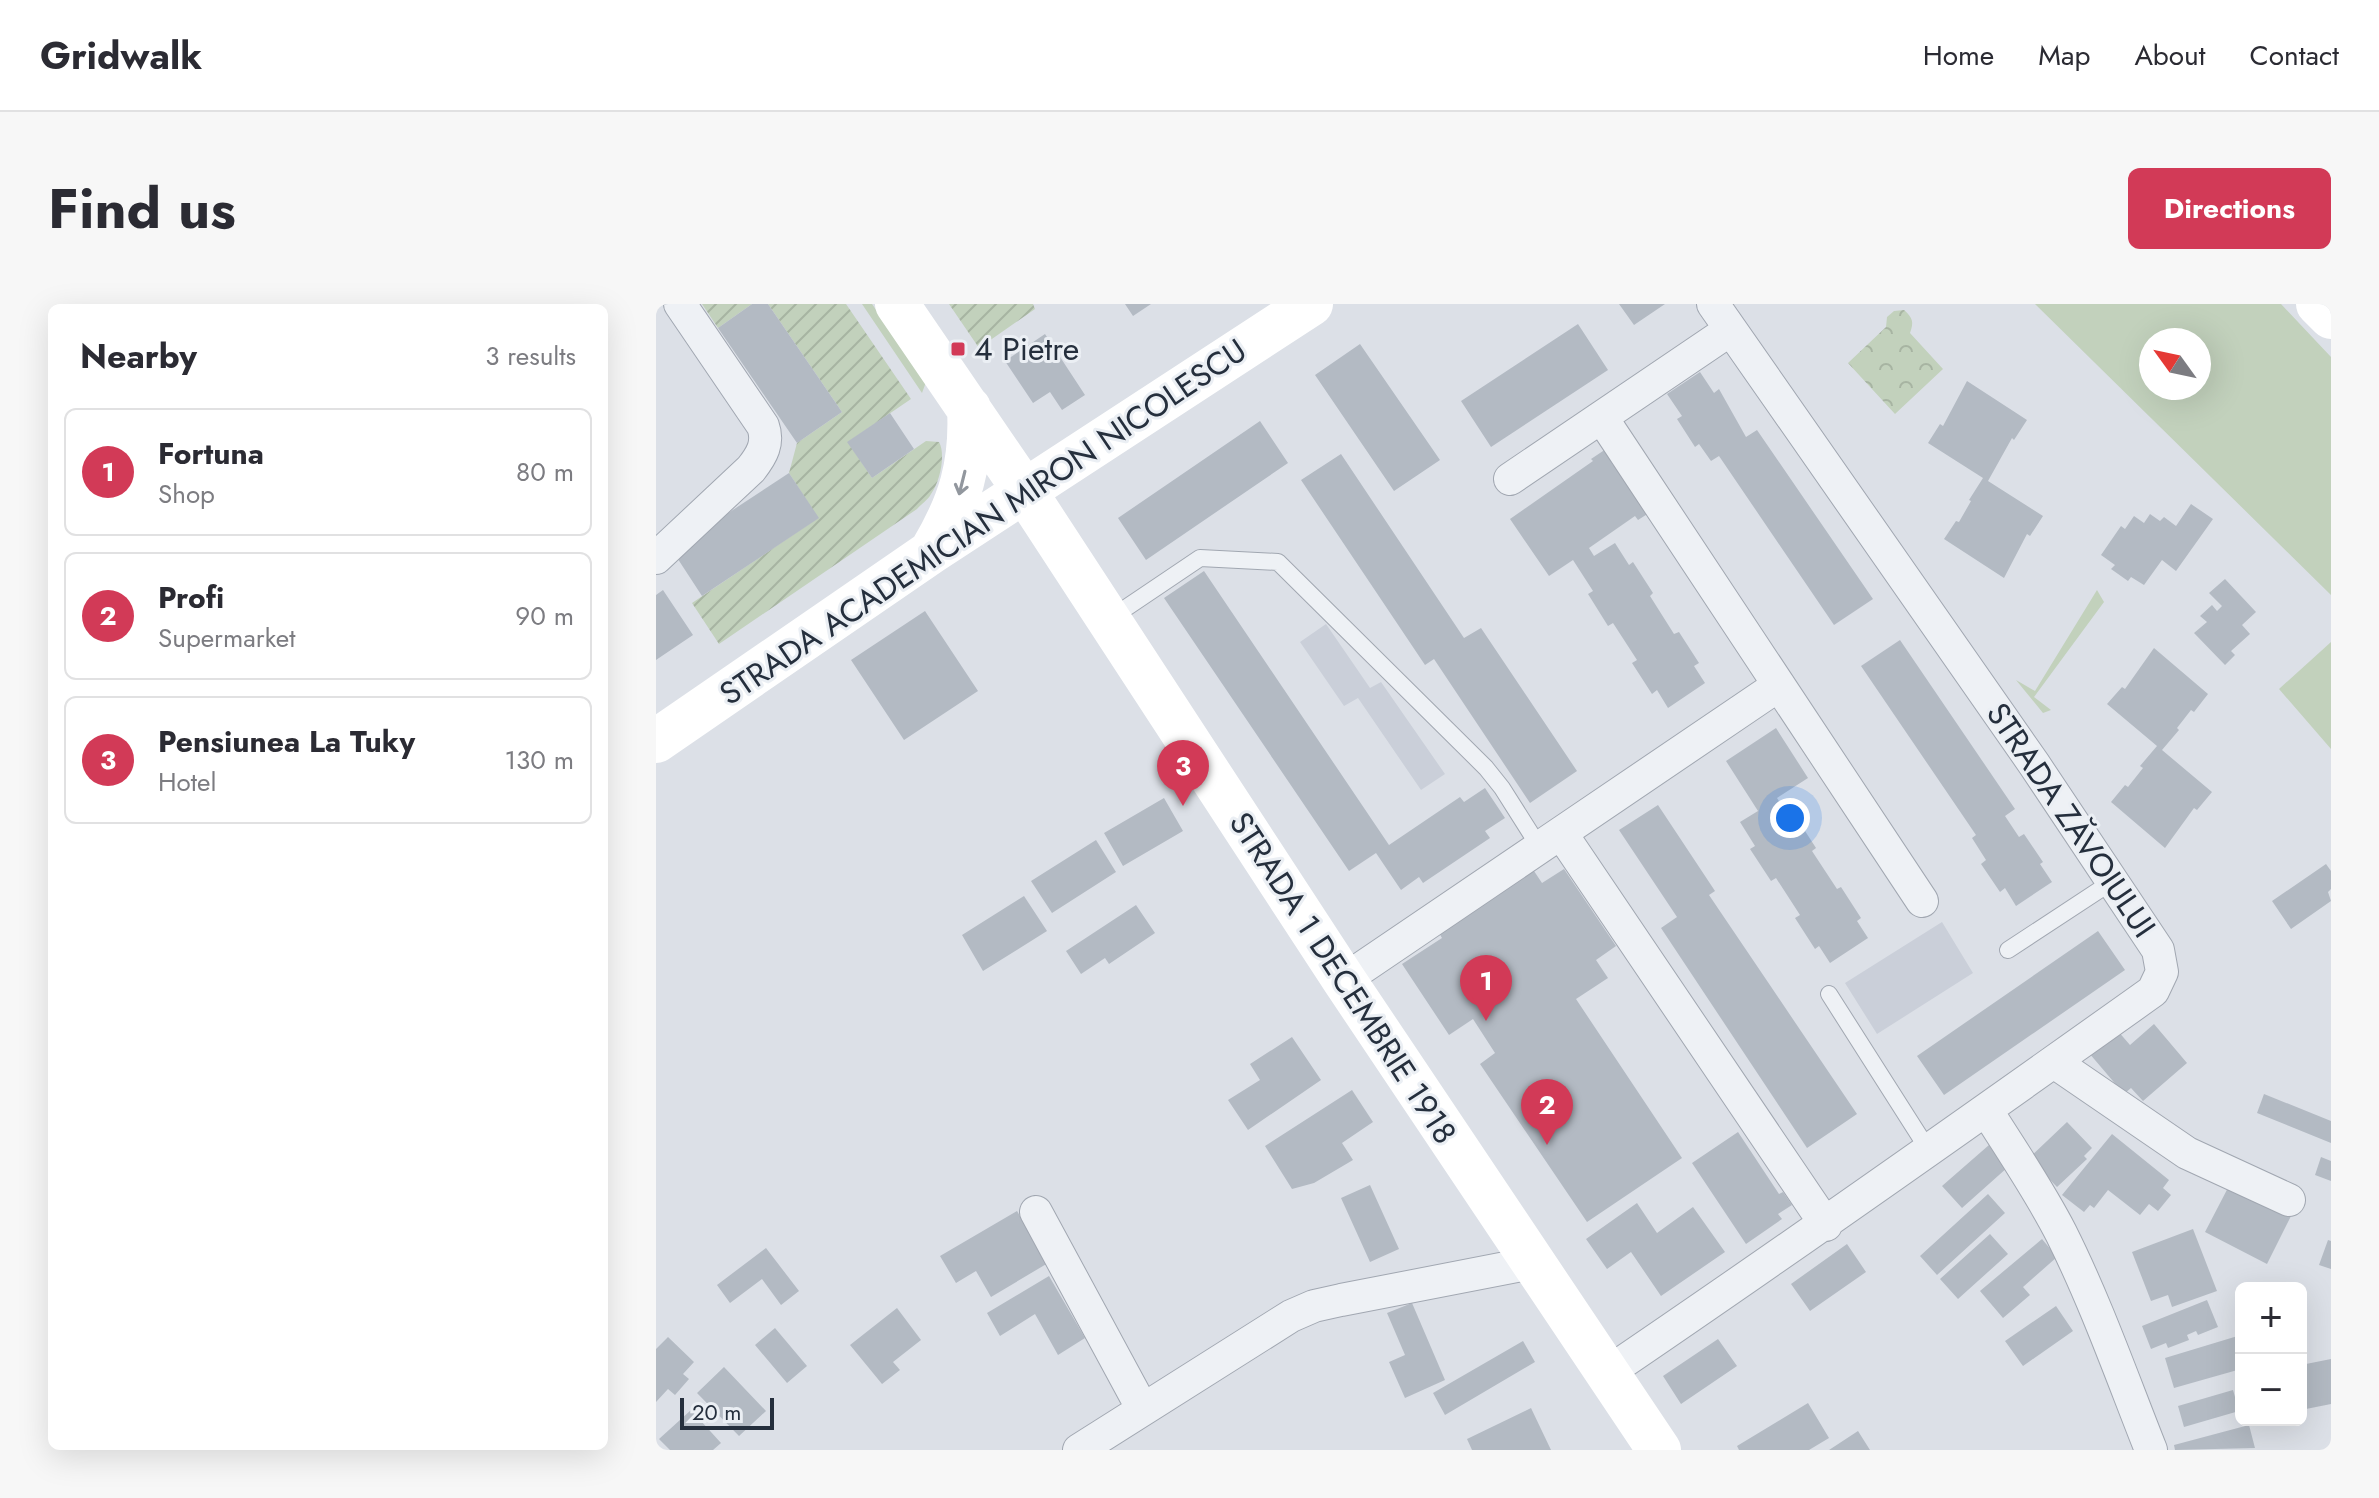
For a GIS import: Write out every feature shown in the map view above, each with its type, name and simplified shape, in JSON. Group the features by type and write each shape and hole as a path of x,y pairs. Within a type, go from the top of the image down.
{"main road":[{"name":"STRADA 1 DECEMBRIE 1918","path":"897,304 1024,490 1344,980 1659,1450"},
{"name":"STRADA ACADEMICIAN MIRON NICOLESCU","path":"656,741 931,552 1311,304"},
{"path":"2318,304 2331,317"},
{"path":"931,552 955,509 962,485 970,439 969,408"}],"street":[{"path":"656,558 751,469 760,457 767,437 763,426 680,304"},
{"path":"1510,479 1602,418 1721,317"},
{"name":"STRADA ZĂVOIULUI","path":"1607,1373 1826,1225 2153,991 2159,982 2162,961 2113,881 1985,693 1721,317"},
{"path":"1602,418 1922,901"},
{"path":"1344,980 1779,685"},
{"path":"1551,840 1826,1225"},
{"path":"2054,1062 2187,1153 2289,1200"},
{"path":"1987,1111 2041,1196 2082,1276 2151,1450"},
{"path":"1036,1212 1142,1408"},
{"path":"1079,1450 1291,1316 1314,1306 1532,1263"}],"lane":[{"path":"1109,620 1200,558 1273,561 1283,565 1486,768 1551,840"},
{"path":"2008,950 2113,881"},
{"path":"1829,994 1929,1151"}],"shaded area":[{"path":"1326,624 1370,688 1381,682 1445,774 1421,790 1358,698 1344,706 1300,642"},
{"path":"1942,922 1973,973 1877,1034 1845,983"}],"green space":[{"path":"702,304 752,304 718,328"},
{"path":"768,304 846,304 911,399 848,442 872,478 926,441 939,442 941,468 934,489 917,509 719,644 692,603 818,518 789,473 797,443 842,412"},
{"path":"862,304 872,304 926,382 922,393"},
{"path":"949,304 1033,304 1035,309 979,348"},
{"path":"2035,304 2281,304 2331,357 2331,595"},
{"path":"1904,310 1912,320 1910,333 1943,369 1895,414 1848,363 1886,327 1887,317 1894,311"},
{"path":"2097,590 2104,602 2034,697 2051,710 2043,713 2016,680 2035,691"},
{"path":"2331,642 2331,749 2279,689"}],"building":[{"path":"752,304 768,304 842,412 797,443 718,328"},
{"path":"1125,304 1151,304 1133,316"},
{"path":"1619,304 1665,304 1634,325"},
{"path":"1578,324 1608,370 1491,447 1461,401"},
{"path":"1045,334 1085,395 1062,410 1050,392 1033,403 1005,361"},
{"path":"1360,344 1440,460 1394,491 1315,375"},
{"path":"1700,372 1714,393 1719,389 1746,437 1757,430 1873,599 1834,625 1719,456 1711,461 1699,444 1695,447 1677,419 1682,416 1667,394"},
{"path":"1967,381 2027,420 2014,440 2012,438 1988,481 2043,516 2030,536 2027,534 2004,578 1944,539 1956,521 1959,522 1983,478 1928,443 1940,424 1943,426"},
{"path":"890,413 914,449 872,478 847,442"},
{"path":"1260,421 1288,463 1146,560 1118,518"},
{"path":"1606,449 1613,460 1611,462 1649,513 1638,520 1635,516 1589,548 1594,556 1615,543 1629,565 1633,562 1674,634 1679,632 1699,663 1694,666 1705,683 1668,708 1657,690 1652,694 1632,663 1637,660 1613,623 1608,626 1588,594 1593,591 1573,560 1549,576 1510,519"},
{"path":"1341,454 1464,638 1481,628 1577,771 1530,803 1434,659 1425,665 1301,480"},
{"path":"789,473 819,518 702,596 672,550"},
{"path":"2191,504 2213,519 2176,571 2162,560 2144,585 2131,577 2128,581 2111,569 2115,565 2101,555 2121,526 2125,529 2134,516 2144,523 2150,514 2160,521 2164,517 2176,526"},
{"path":"1204,571 1389,845 1460,797 1464,802 1485,788 1505,818 1485,831 1490,838 1423,883 1419,877 1401,890 1376,853 1349,871 1164,598"},
{"path":"2225,579 2256,612 2242,625 2250,634 2231,651 2235,655 2225,665 2194,633 2207,622 2200,616 2212,605 2217,611 2222,606 2209,593"},
{"path":"663,590 693,635 656,660 656,595"},
{"path":"925,611 978,691 904,740 851,660"},
{"path":"1900,640 2015,809 2005,816 2019,837 2024,834 2052,882 2016,906 2005,888 2000,892 1981,864 1986,860 1972,838 1976,835 1861,666"},
{"path":"2154,648 2208,694 2194,712 2191,710 2162,750 2212,792 2197,810 2194,808 2165,848 2111,802 2125,785 2128,787 2157,746 2107,704 2122,687 2125,689"},
{"path":"1776,728 1808,778 1777,798 1791,820 1796,817 1816,848 1812,851 1861,918 1857,921 1868,938 1830,963 1819,946 1815,949 1795,918 1800,915 1776,878 1771,881 1750,849 1755,846 1740,822 1758,811 1726,761"},
{"path":"1164,798 1183,831 1123,866 1104,833"},
{"path":"1658,805 1715,891 1709,895 1857,1114 1807,1148 1661,928 1677,917 1619,830"},
{"path":"1096,840 1116,872 1052,913 1031,881"},
{"path":"2326,864 2331,871 2331,889 2328,892 2331,901 2291,929 2272,901"},
{"path":"1532,868 1542,883 1564,869 1616,946 1596,960 1608,978 1576,999 1682,1158 1587,1222 1480,1064 1495,1053 1473,1019 1449,1035 1402,964 1442,938 1438,931"},
{"path":"1024,896 1047,931 983,971 962,935"},
{"path":"1136,905 1155,933 1109,964 1105,958 1081,974 1066,951"},
{"path":"2098,931 2125,970 1944,1095 1917,1056"},
{"path":"2154,1024 2187,1063 2143,1101 2131,1088 2124,1094 2089,1053 2117,1030 2130,1045"},
{"path":"1292,1037 1321,1080 1248,1130 1228,1100 1260,1080 1250,1064"},
{"path":"1352,1090 1373,1122 1342,1143 1353,1160 1314,1183 1292,1189 1265,1146"},
{"path":"2264,1094 2331,1121 2331,1143 2257,1113"},
{"path":"2067,1122 2092,1148 2084,1156 2087,1159 2057,1187 2029,1158"},
{"path":"1738,1132 1779,1194 1783,1192 1792,1205 1778,1214 1782,1219 1746,1244 1692,1163"},
{"path":"2112,1134 2169,1180 2163,1188 2171,1195 2158,1211 2149,1204 2140,1215 2108,1190 2094,1208 2090,1205 2084,1212 2062,1195"},
{"path":"1989,1145 2008,1167 1962,1208 1942,1186"},
{"path":"2321,1157 2331,1161 2331,1181 2315,1175"},
{"path":"2231,1182 2292,1214 2267,1264 2205,1232"},
{"path":"1370,1185 1399,1249 1370,1262 1341,1198"},
{"path":"1988,1194 2005,1213 1937,1275 1920,1256"},
{"path":"1637,1203 1657,1233 1693,1207 1725,1252 1661,1296 1631,1252 1607,1269 1586,1239"},
{"path":"1017,1211 1048,1263 991,1297 976,1271 956,1283 940,1256"},
{"path":"2193,1229 2217,1291 2172,1307 2168,1295 2151,1301 2132,1252"},
{"path":"1990,1234 2008,1254 1958,1299 1940,1279"},
{"path":"2042,1239 2057,1257 2023,1287 2030,1295 2003,1318 1980,1291"},
{"path":"2328,1240 2331,1241 2331,1269 2319,1265"},
{"path":"1847,1244 1866,1272 1810,1311 1791,1284"},
{"path":"766,1248 799,1291 781,1305 762,1279 730,1303 717,1285"},
{"path":"1049,1276 1085,1338 1058,1355 1035,1314 1000,1336 987,1313"},
{"path":"2207,1300 2218,1327 2198,1335 2196,1331 2187,1335 2189,1340 2168,1348 2166,1343 2151,1349 2142,1326"},
{"path":"1412,1303 1445,1380 1405,1398 1389,1362 1405,1355 1387,1313"},
{"path":"2056,1306 2073,1331 2023,1366 2005,1341"},
{"path":"897,1308 921,1340 893,1362 900,1370 882,1384 850,1345"},
{"path":"775,1328 807,1366 787,1383 755,1345"},
{"path":"668,1337 694,1362 683,1374 689,1379 675,1395 668,1389 656,1402 656,1349"},
{"path":"2235,1337 2235,1371 2174,1388 2165,1358"},
{"path":"1718,1339 1737,1366 1681,1404 1663,1376"},
{"path":"1523,1341 1535,1362 1445,1415 1433,1393"},
{"path":"2331,1359 2331,1404 2307,1409 2307,1364"},
{"path":"724,1367 766,1411 739,1436 697,1393"},
{"path":"2233,1390 2235,1397 2235,1412 2184,1427 2178,1406"},
{"path":"1808,1403 1829,1438 1809,1450 1739,1450 1737,1446"},
{"path":"1531,1408 1551,1450 1472,1450 1467,1439"},
{"path":"691,1410 721,1443 713,1450 670,1450 659,1439"},
{"path":"2249,1426 2255,1448 2175,1450 2174,1445"},
{"path":"1858,1431 1870,1450 1829,1450"}],"place":[{"name":"4 Pietre","path":"958,349"},
{"name":"Pensiunea La Tuky","path":"1183,806"},
{"name":"Fortuna","path":"1486,1021"},
{"name":"Profi","path":"1547,1145"}]}
